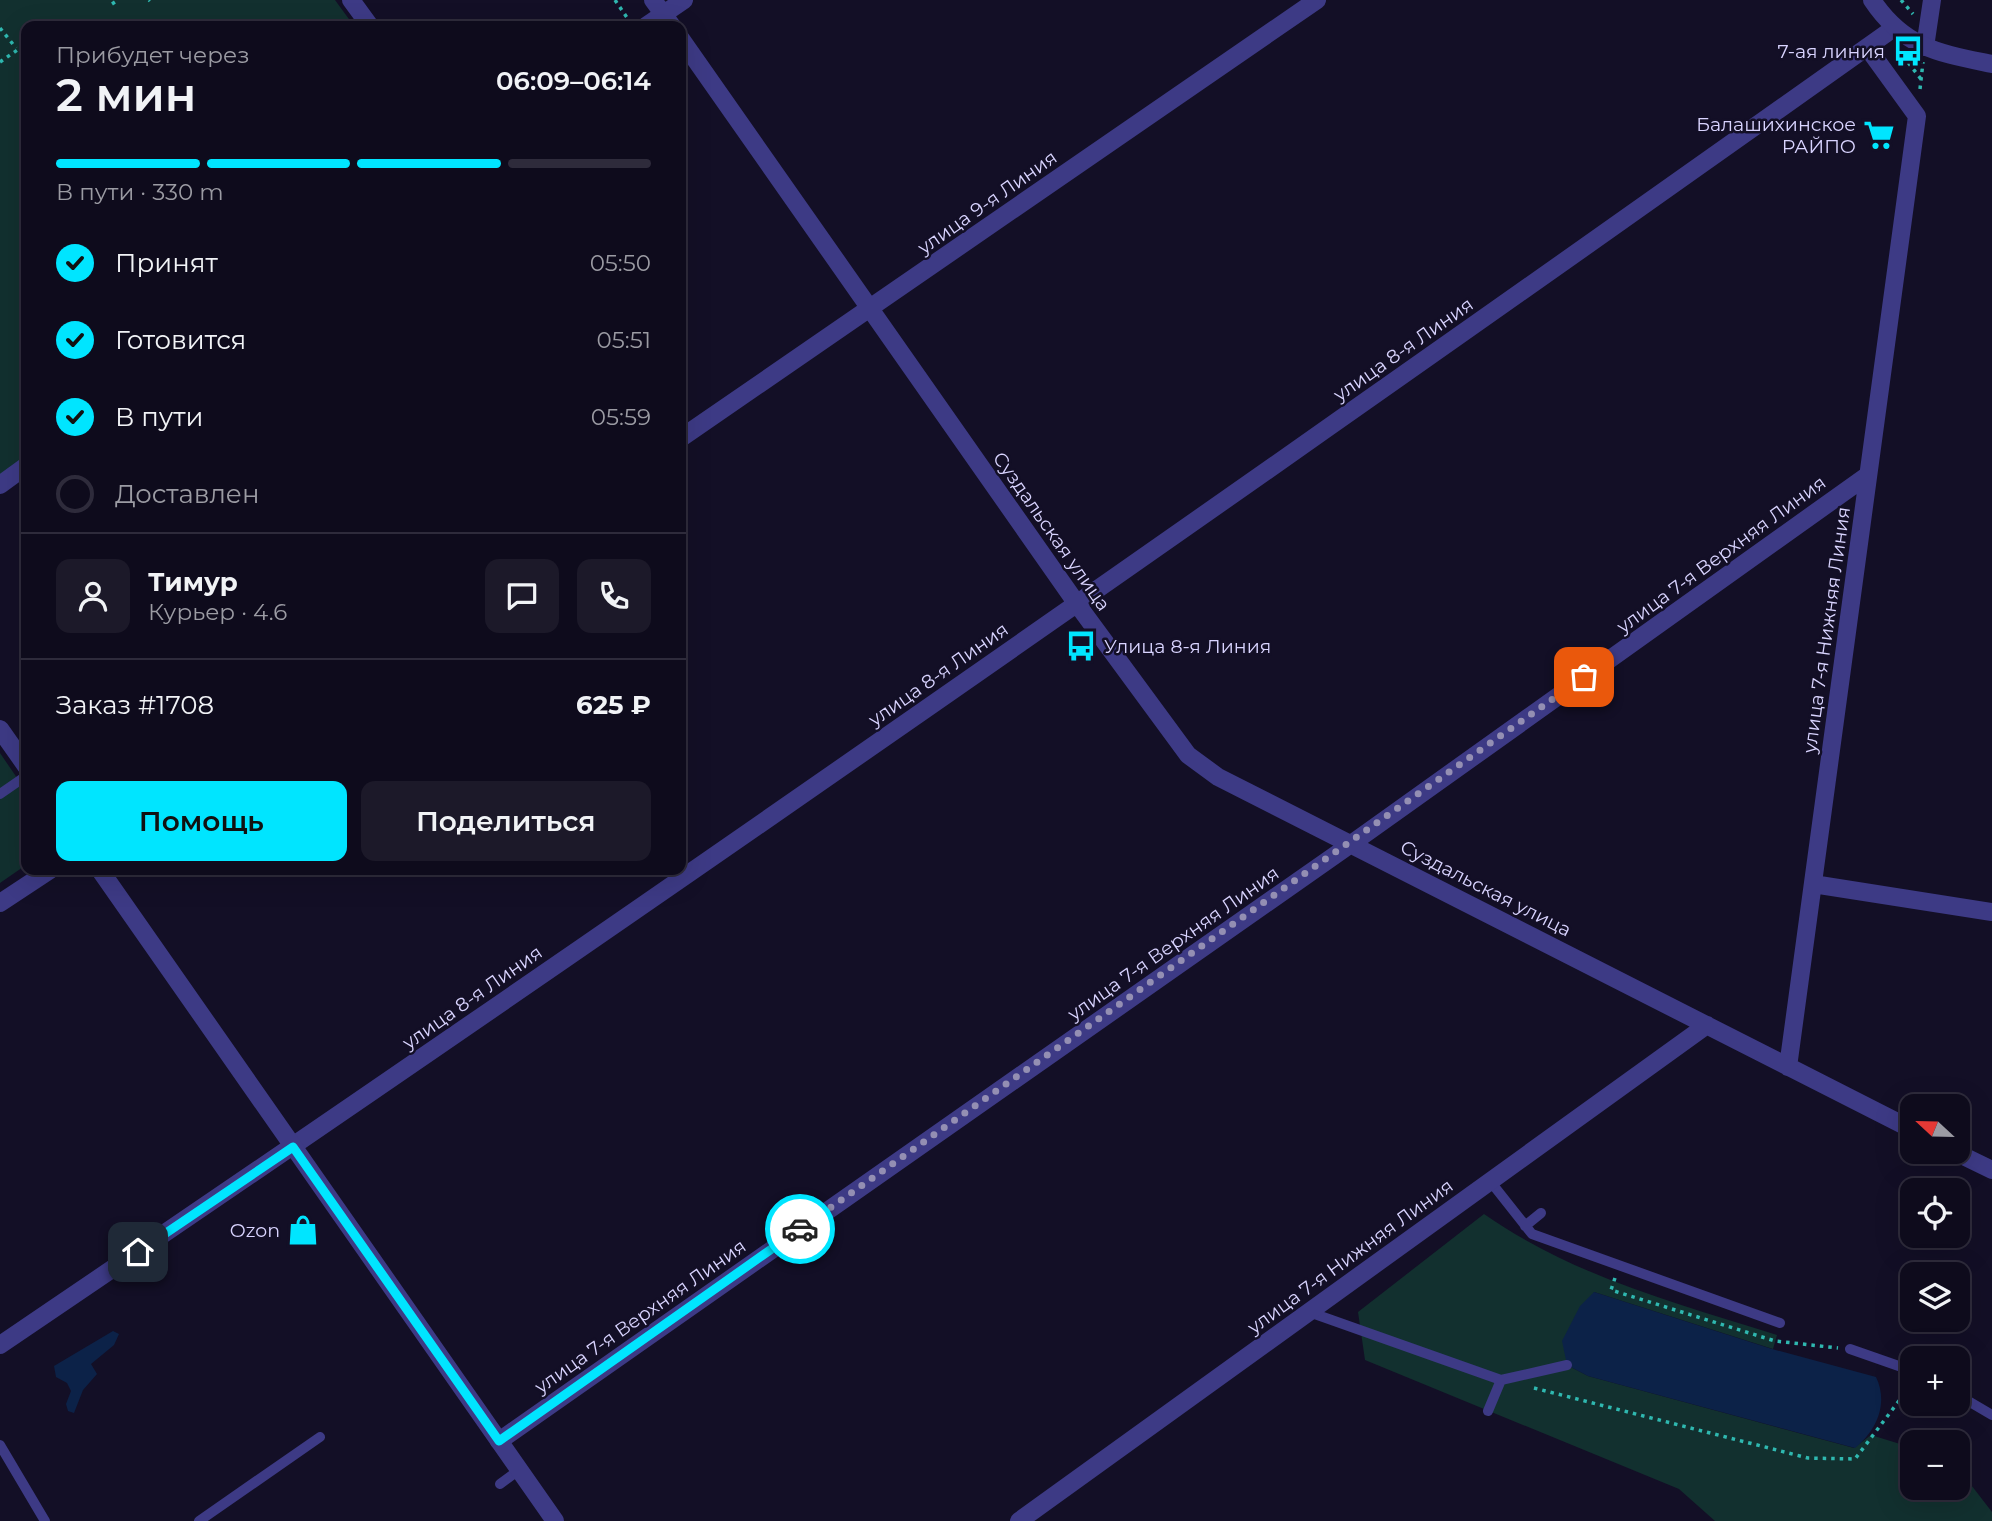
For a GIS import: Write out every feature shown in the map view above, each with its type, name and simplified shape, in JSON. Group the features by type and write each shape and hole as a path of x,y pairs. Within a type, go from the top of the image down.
{"street":[{"path":"351,0 366,21"},
{"path":"663,14 684,0"},
{"name":"улица 9-я Линия","path":"686,435 1317,0"},
{"path":"1872,0 1894,28 1925,47 1992,64"},
{"path":"1925,47 1932,0"},
{"name":"улица 8-я Линия","path":"686,875 1077,604 1894,28"},
{"name":"Суздальская улица","path":"686,46 1077,604 1188,755 1218,777 1900,1123"},
{"path":"1867,47 1917,116"},
{"name":"улица 7-я Нижняя Линия","path":"1788,1067 1917,116"},
{"path":"0,485 21,470"},
{"name":"улица 7-я Верхняя Линия","path":"499,1441 1351,844 1868,475"},
{"path":"0,729 21,759"},
{"path":"0,903 42,875"},
{"path":"103,875 555,1521"},
{"name":"улица 8-я Линия","path":"0,1345 293,1147 686,875"},
{"path":"1812,884 1992,912"},
{"name":"улица 7-я Нижняя Линия","path":"1019,1521 1707,1025"},
{"path":"1970,1159 1992,1170"}],"lane":[{"path":"0,794 21,779"},
{"path":"1490,1181 1532,1234 1780,1323"},
{"path":"1525,1226 1541,1213"},
{"path":"1308,1312 1501,1380 1567,1365"},
{"path":"1850,1349 1900,1366"},
{"path":"1488,1411 1501,1380"},
{"path":"1970,1402 1992,1415"},
{"path":"200,1521 320,1437"},
{"path":"0,1445 45,1521"},
{"path":"500,1484 519,1470"}],"path":[{"path":"112,4 118,0"},
{"path":"615,0 630,21"},
{"path":"0,28 16,48"},
{"path":"0,62 21,46"},
{"path":"1917,116 1925,47"},
{"path":"1620,1266 1611,1290 1775,1341 1850,1349"},
{"path":"1501,1380 1808,1458 1855,1459 1900,1399"}],"green space":[{"path":"0,0 335,0 350,21 21,21 21,465 0,480"},
{"path":"0,753 21,784 21,868 0,883"},
{"path":"1484,1214 1518,1236 1589,1271 1663,1299 1777,1335 1773,1349 1594,1292 1567,1365 1588,1376 1854,1448 1871,1435 1900,1444 1900,1500 1970,1500 1970,1484 1992,1512 1992,1521 1715,1521 1679,1489 1365,1360 1358,1312"}],"water":[{"path":"1594,1292 1772,1349 1876,1377 1880,1387 1881,1407 1874,1425 1855,1448 1588,1376 1567,1365 1562,1341 1580,1306"},
{"path":"113,1331 119,1334 114,1345 91,1364 97,1374 83,1390 74,1413 68,1411 66,1404 71,1391 67,1383 56,1377 54,1366"}],"way so far":[{"path":"800,1229 1351,844 1584,677"}],"place":[{"name":"7-ая линия","path":"1908,51"},
{"name":"Балашихинское РАЙПО","path":"1879,135"},
{"name":"Улица 8-я Линия","path":"1081,646"},
{"name":"Ozon","path":"303,1230"}],"route":[{"path":"138,1252 293,1147 499,1441 800,1229"}]}
